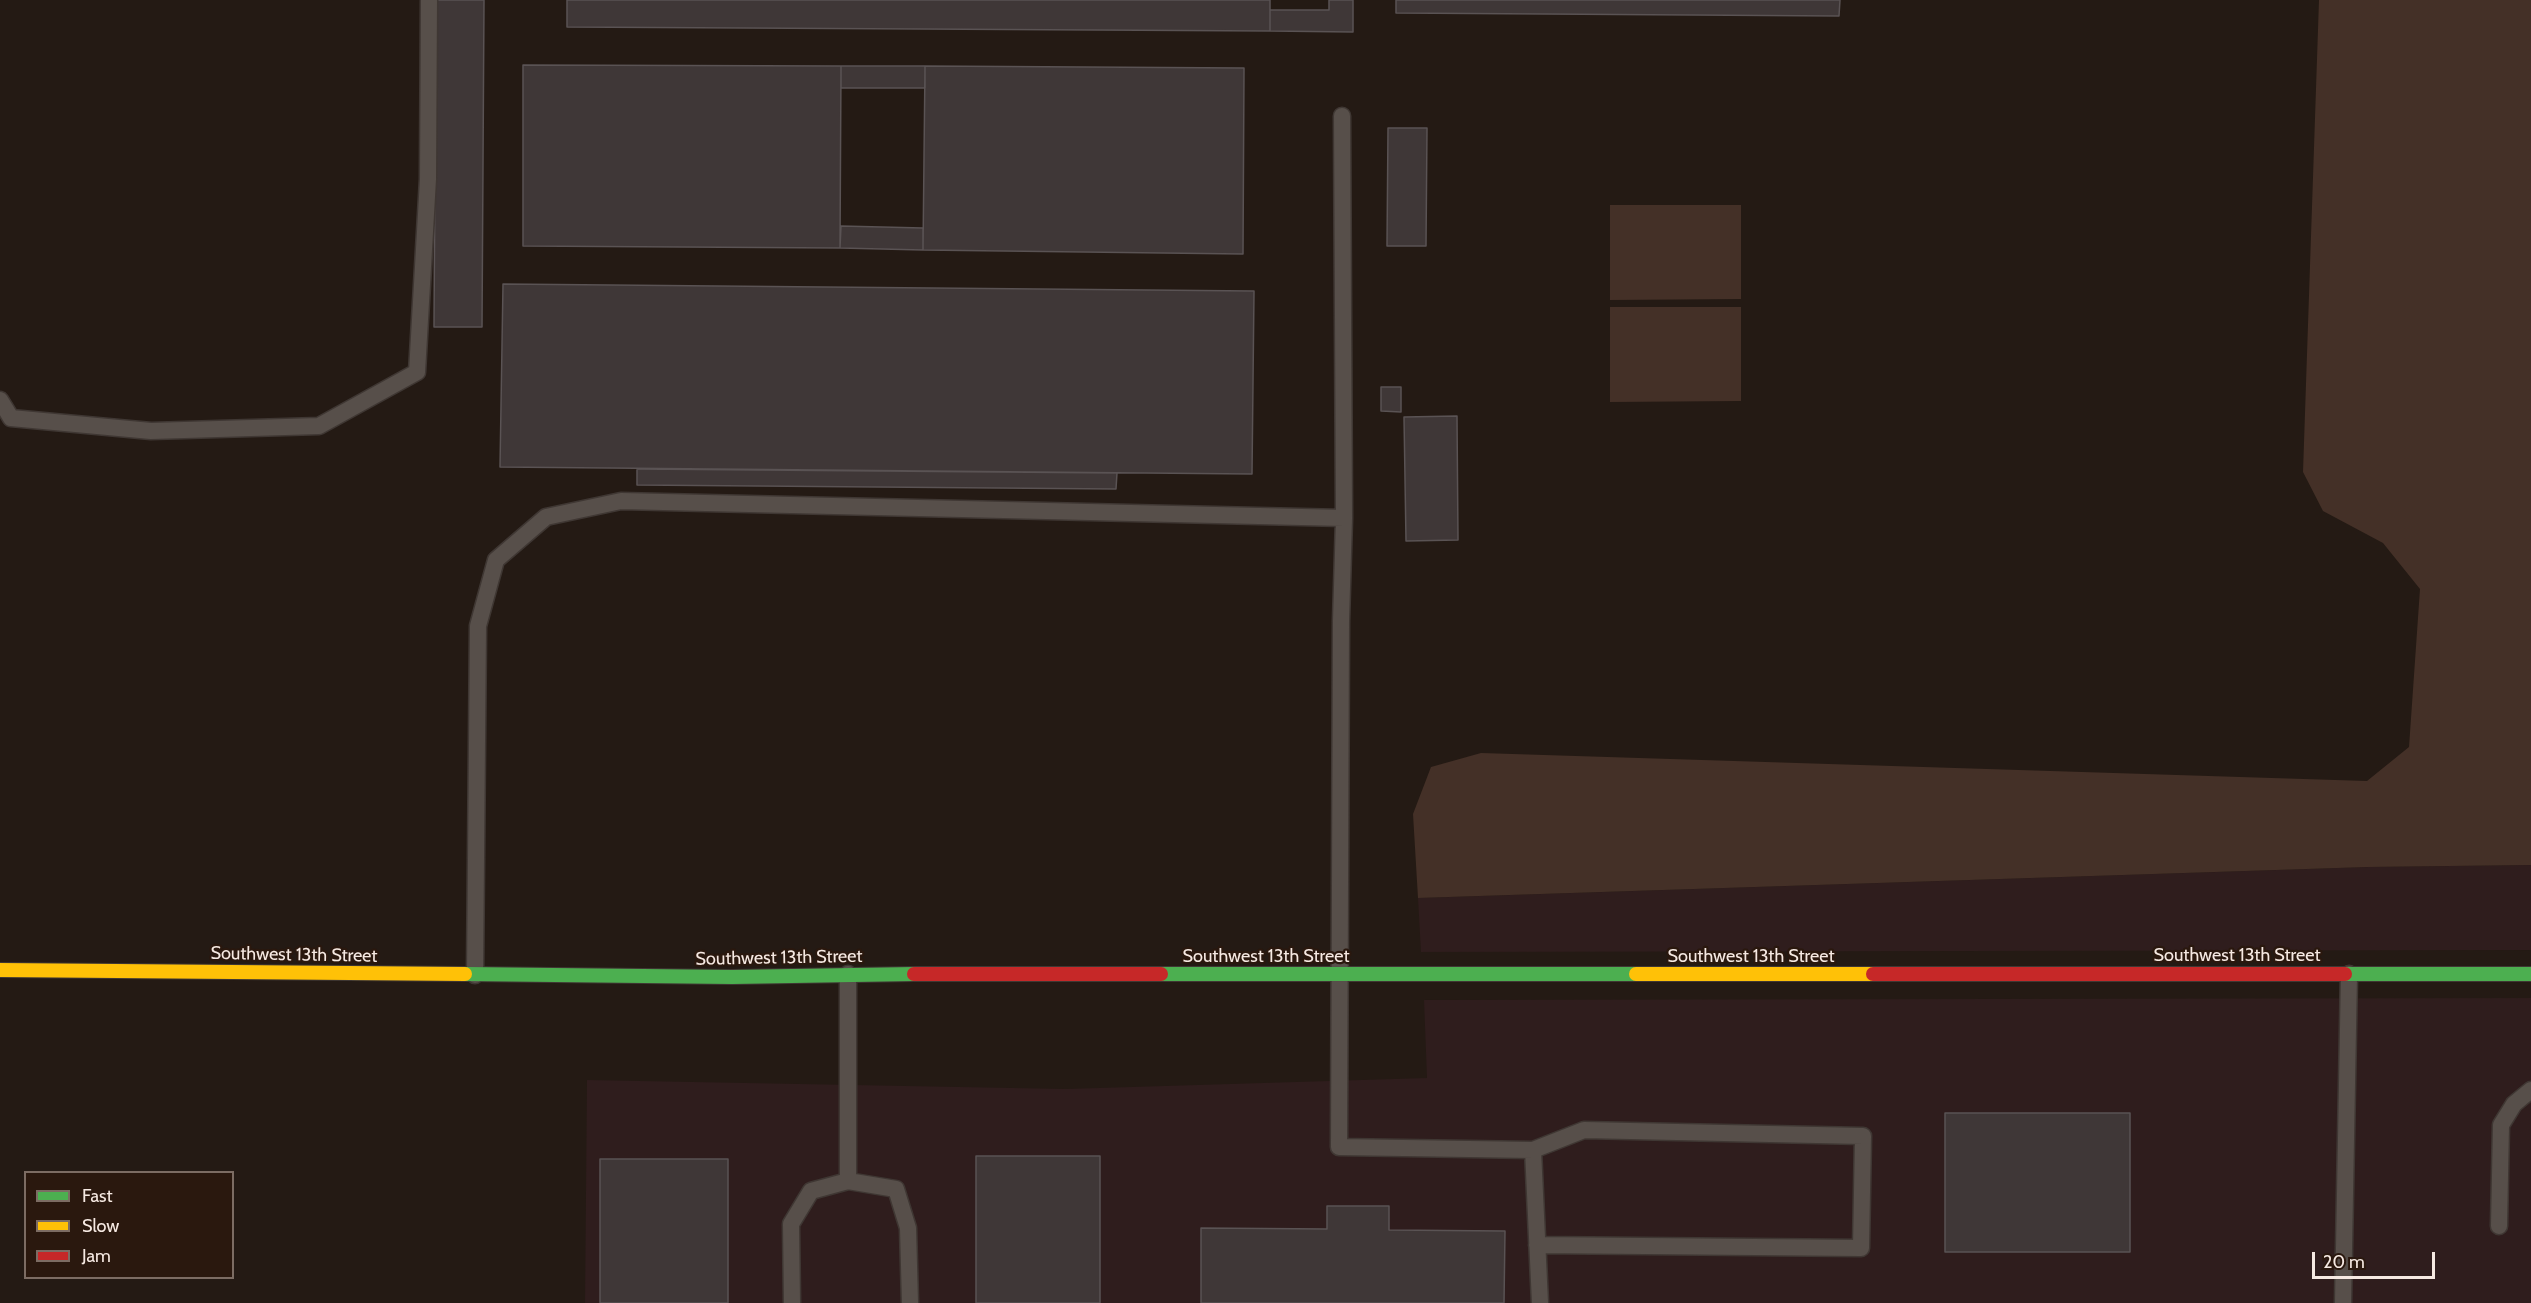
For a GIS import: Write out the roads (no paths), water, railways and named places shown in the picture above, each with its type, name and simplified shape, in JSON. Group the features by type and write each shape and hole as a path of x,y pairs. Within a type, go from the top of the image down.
{"street":[{"name":"Southwest 13th Street","path":"0,970 732,977 848,974 1339,976 2531,974"}],"lane":[{"path":"0,400 10,418 151,431 320,426 417,372 428,178 429,0"},
{"path":"1342,116 1344,518 1341,621 1339,1147 1533,1150 1584,1130 1863,1136 1861,1248 1537,1245"},
{"path":"475,975 477,626 496,560 546,517 621,501 1344,518"},
{"path":"848,974 848,1181"},
{"path":"2343,1303 2349,974"},
{"path":"2499,1226 2501,1125 2514,1104 2531,1090"},
{"path":"1533,1150 1540,1303"},
{"path":"792,1303 791,1224 811,1191 848,1181 896,1189 908,1228 910,1303"}]}
